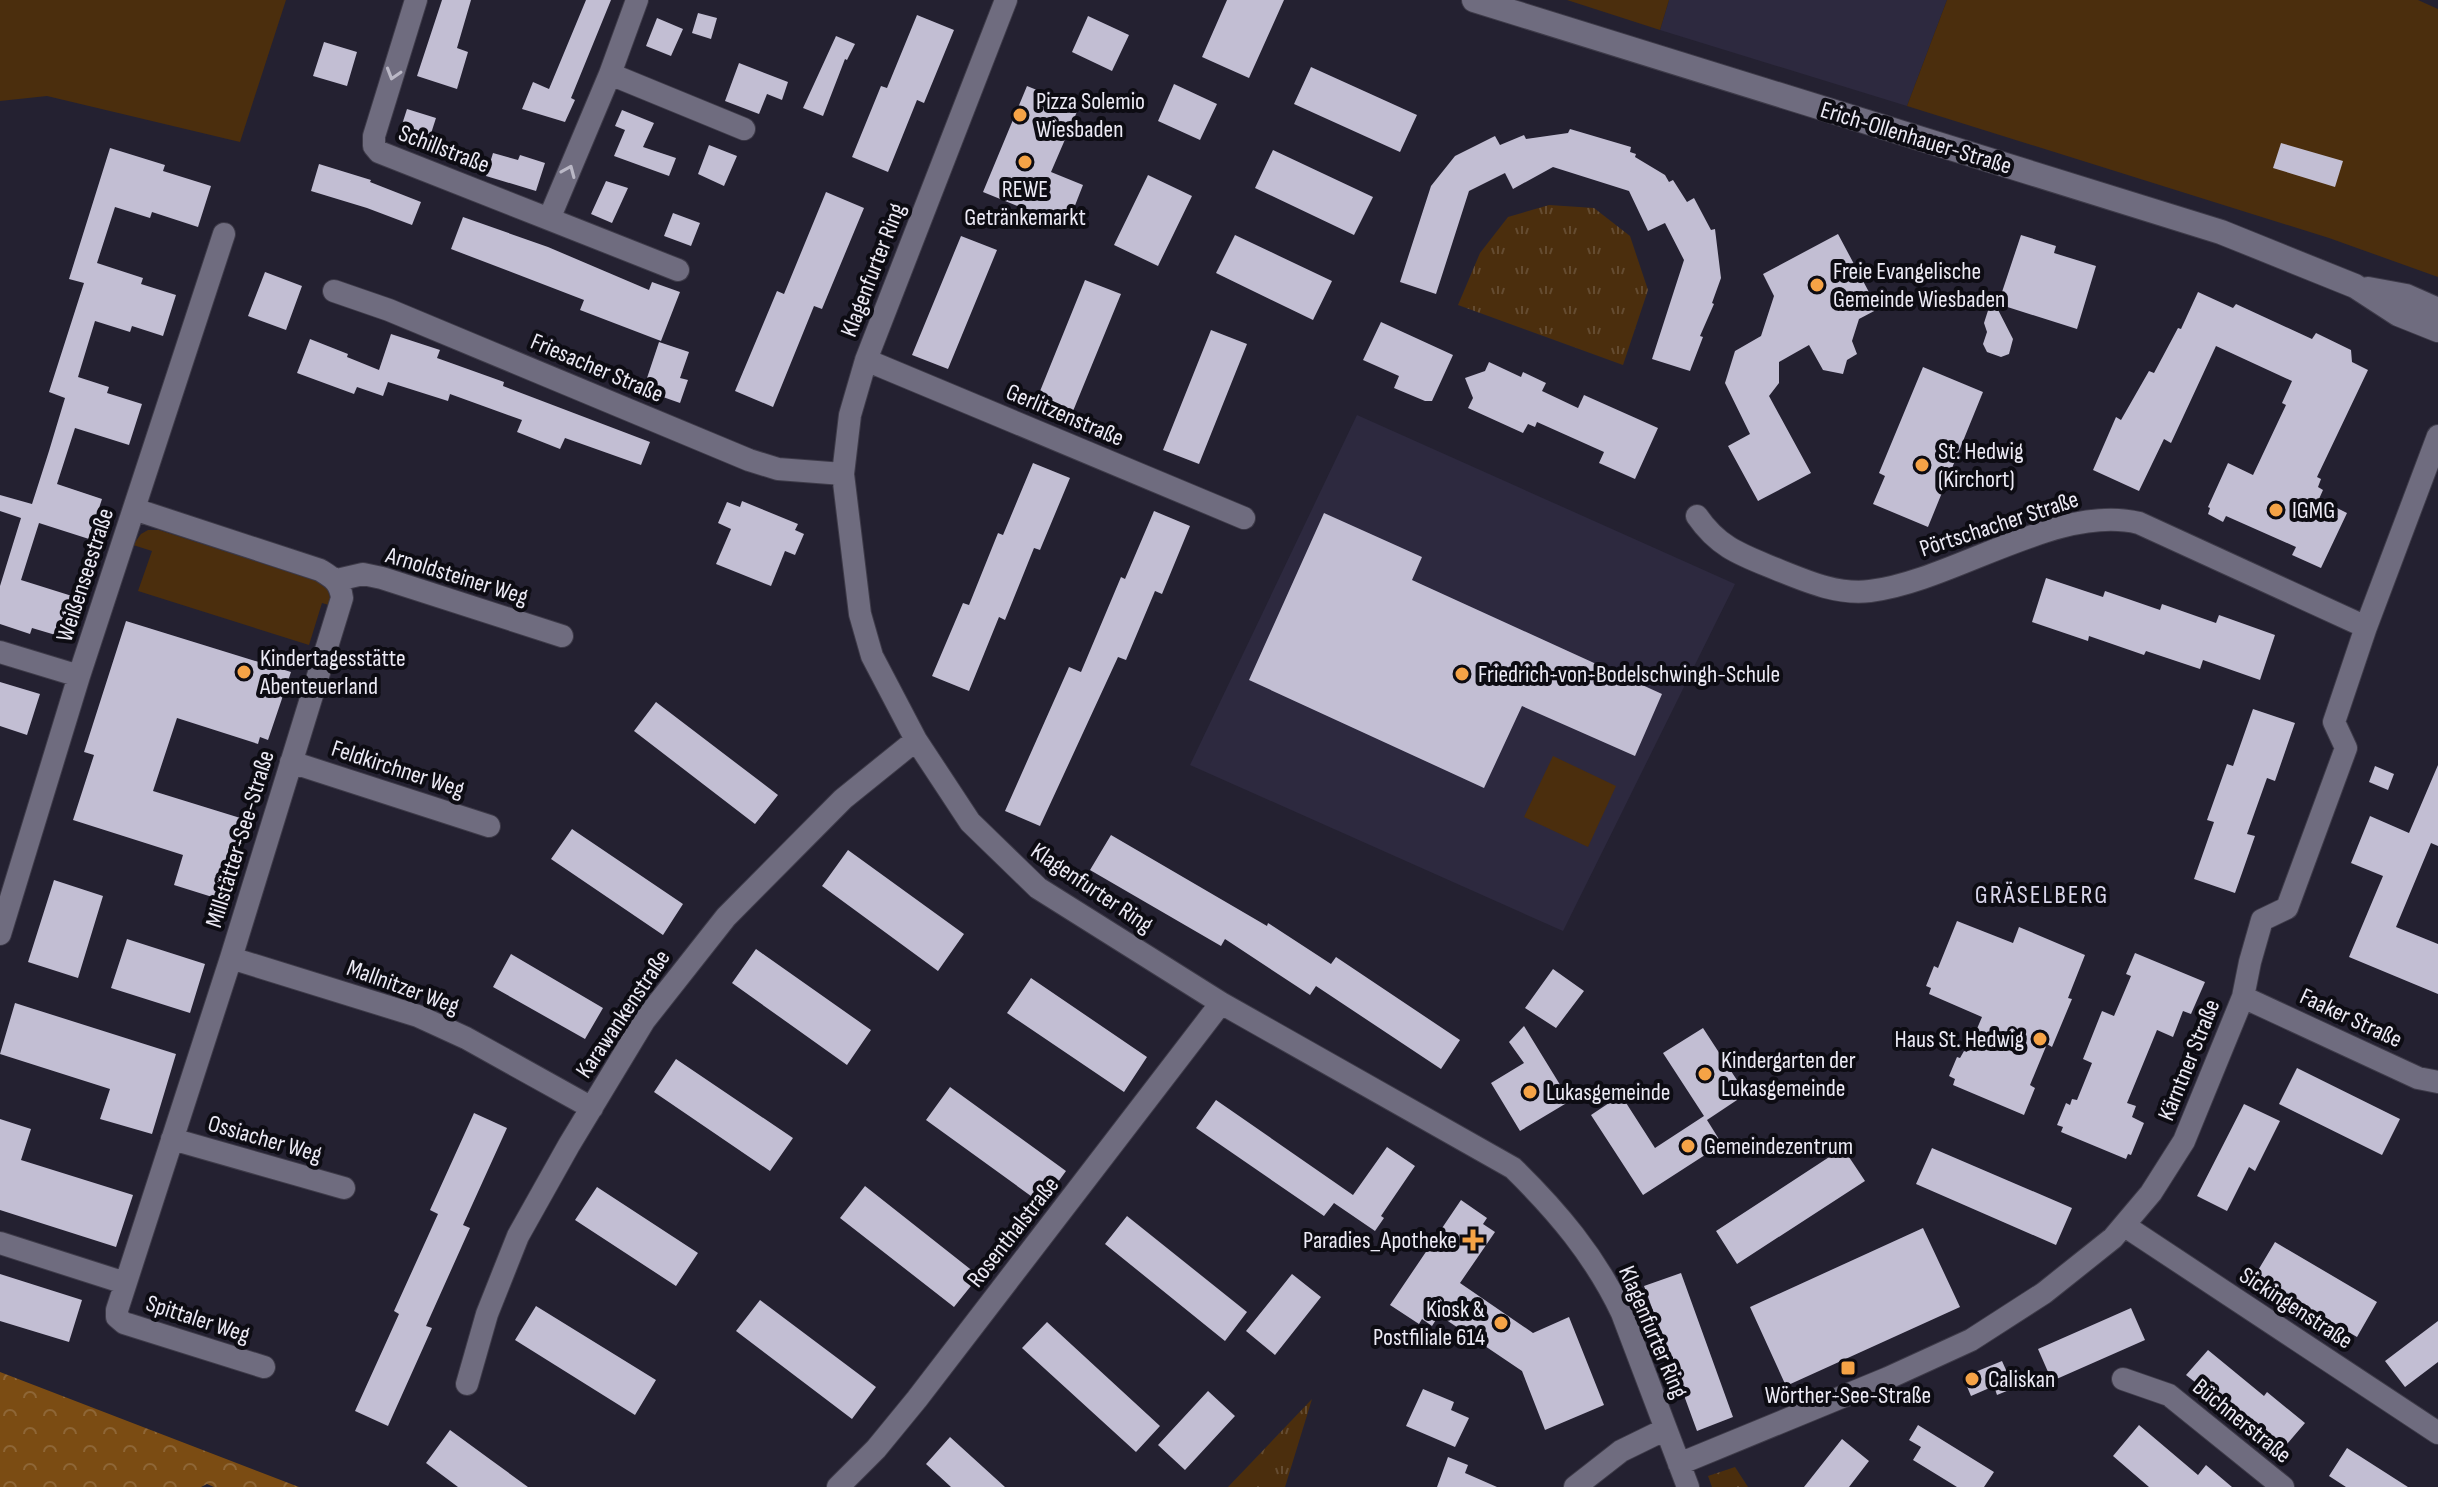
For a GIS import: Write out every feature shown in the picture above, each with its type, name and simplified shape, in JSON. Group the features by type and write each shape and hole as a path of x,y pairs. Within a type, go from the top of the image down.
{"street":[{"name":"Schillstraße","path":"416,0 374,136 374,146 379,152 678,270"},
{"path":"549,219 610,74 637,0"},
{"name":"Klagenfurter Ring","path":"1006,0 866,360 850,415 843,474 853,577 872,656 916,740 970,822 1038,888 1221,1003 1513,1168 1581,1243 1608,1284 1688,1487"},
{"name":"Erich-Ollenhauer-Straße","path":"1474,0 1516,6 2221,232 2355,286 2406,296 2438,310"},
{"path":"610,74 744,129"},
{"name":"Weißenseestraße","path":"0,934 79,676 224,234"},
{"name":"Erich-Ollenhauer-Straße","path":"2355,286 2398,314 2438,330"},
{"name":"Friesacher Straße","path":"334,291 389,310 749,460 778,469 843,474"},
{"name":"Gerlitzenstraße","path":"866,360 1244,518"},
{"name":"Kärntner Straße","path":"1679,1464 1971,1340 2044,1293 2125,1226 2151,1193 2184,1141 2243,997 2262,920 2287,908 2346,748 2334,722 2438,436"},
{"path":"134,509 320,570 337,580"},
{"name":"Pörtschacher Straße","path":"1697,516 1721,544 1739,554 1813,584 1839,590 1869,591 1903,583 2068,525 2122,519 2139,523 2366,627"},
{"name":"Arnoldsteiner Weg","path":"337,580 363,574 382,578 562,636"},
{"name":"Millstätter-See-Straße","path":"117,1317 125,1283 231,958 342,598 337,580"},
{"path":"0,652 79,676"},
{"name":"Karawankenstraße","path":"467,1384 487,1314 518,1236 644,1021 715,928 843,799 916,740"},
{"name":"Feldkirchner Weg","path":"291,762 489,826"},
{"name":"Mallnitzer Weg","path":"231,958 418,1016 466,1038 592,1108"},
{"name":"Faaker Straße","path":"2243,997 2418,1078 2438,1082"},
{"name":"Rosenthalstraße","path":"838,1487 876,1449 917,1399 1221,1003"},
{"name":"Ossiacher Weg","path":"172,1139 344,1188"},
{"name":"Sickingenstraße","path":"2125,1226 2438,1433"},
{"path":"0,1243 125,1283"},
{"name":"Spittaler Weg","path":"117,1317 124,1323 264,1367"},
{"name":"Büchnerstraße","path":"2123,1379 2169,1395 2283,1487"},
{"path":"1575,1487 1621,1451 1666,1429"}],"shaded area":[{"path":"1669,0 1947,0 1907,106 1660,30"},
{"name":"Friedrich-von-Bodelschwingh-Schule","path":"1357,415 1735,584 1563,931 1190,765"}],"green space":[{"path":"0,0 286,0 240,142 47,96 0,101"},
{"path":"1567,0 1669,0 1660,30"},
{"path":"1947,0 2418,0 2438,9 2438,277 2329,238 1907,106"},
{"path":"1549,205 1594,208 1630,236 1648,290 1623,365 1458,305 1480,253 1508,217"},
{"path":"148,530 159,530 316,581 328,590 332,606 322,603 309,645 138,591 152,551 133,545"},
{"path":"1553,756 1616,786 1588,847 1524,817"},
{"path":"0,1372 299,1487 214,1487 207,1484 201,1487 0,1487"},
{"path":"1312,1399 1285,1487 1228,1487"},
{"path":"1735,1467 1748,1487 1712,1487 1708,1476"}],"building":[{"path":"442,0 471,0 457,48 468,52 457,89 417,76"},
{"path":"586,0 611,0 571,98 575,100 565,122 522,109 533,82 549,89"},
{"path":"1227,0 1284,0 1249,78 1202,57"},
{"path":"698,13 717,18 711,39 692,33"},
{"path":"917,15 954,30 924,103 917,100 888,172 852,157 881,86 887,88"},
{"path":"1088,16 1129,35 1112,71 1072,52"},
{"path":"657,18 683,29 671,56 646,46"},
{"path":"836,36 855,44 845,59 823,116 803,108"},
{"path":"324,42 357,52 347,86 313,76"},
{"path":"739,63 788,82 782,100 767,94 759,114 725,101"},
{"path":"1311,67 1417,115 1400,152 1294,104"},
{"path":"1174,84 1217,104 1200,140 1158,121"},
{"name":"REWE Getränkemarkt","path":"1027,86 1079,107 1051,172 1083,185 1067,226 983,192"},
{"path":"407,109 436,118 426,149 397,140"},
{"path":"622,110 654,123 643,147 676,158 669,176 614,156 625,130 615,126"},
{"path":"1570,129 1631,147 1630,152 1636,154 1635,157 1665,175 1669,182 1673,180 1687,202 1694,198 1711,230 1715,229 1721,278 1690,371 1652,359 1684,260 1665,223 1648,231 1629,191 1553,167 1513,189 1505,173 1469,191 1436,294 1400,282 1431,186 1455,156 1495,136 1500,145 1524,135 1526,139 1568,133"},
{"path":"2281,143 2343,161 2335,187 2273,168"},
{"path":"709,145 737,156 724,186 698,174"},
{"path":"110,148 165,165 163,171 211,186 198,227 152,212 150,218 115,207 97,263 143,278 141,284 176,295 163,336 132,326 130,332 95,321 78,377 109,387 107,393 142,404 129,445 75,428 57,484 102,499 89,539 39,523 21,580 72,596 59,636 32,628 30,634 0,624 0,586 21,518 0,511 0,495 32,504 49,451 65,398 49,392 84,283 69,279"},
{"path":"1273,150 1373,197 1354,235 1255,188"},
{"path":"493,153 518,160 520,155 545,163 536,191 486,176"},
{"path":"319,164 371,180 421,202 412,225 311,191"},
{"path":"1148,175 1192,196 1158,266 1114,245"},
{"path":"606,181 628,188 612,223 591,214"},
{"path":"826,192 864,208 822,309 814,306 773,407 735,391 777,291 784,294"},
{"path":"673,213 700,223 691,246 664,236"},
{"path":"463,217 548,247 649,290 652,282 680,292 661,341 580,310 584,300 451,249"},
{"path":"1838,234 1878,309 1859,319 1852,341 1857,354 1847,360 1843,374 1823,370 1809,345 1779,362 1779,383 1769,396 1811,473 1758,501 1728,446 1750,434 1725,383 1735,351 1761,336 1774,296 1763,274"},
{"path":"1235,235 1332,281 1313,320 1216,273"},
{"path":"2021,235 2056,246 2054,253 2096,266 2077,329 1998,304"},
{"path":"961,236 997,250 948,369 912,355"},
{"path":"265,272 302,286 286,330 248,316"},
{"path":"1085,280 1121,294 1071,416 1036,401"},
{"path":"2198,292 2233,308 2236,304 2312,339 2316,333 2351,350 2352,362 2368,370 2317,477 2321,479 2318,487 2323,490 2319,499 2347,513 2321,568 2292,555 2296,547 2226,516 2223,522 2208,514 2208,507 2228,463 2253,475 2286,405 2282,403 2292,381 2216,346 2171,443 2164,439 2139,491 2093,470 2116,417 2121,420 2149,371 2154,373 2178,328 2181,329"},
{"path":"1992,298 2013,339 2009,354 2001,357 1987,352 1983,344 1987,332 1984,323"},
{"path":"1381,322 1453,355 1432,401 1394,388 1399,376 1363,360"},
{"path":"1211,330 1247,344 1199,464 1163,450"},
{"path":"391,334 440,350 437,358 504,382 503,386 650,442 641,465 565,438 560,449 517,432 522,420 450,394 448,401 388,382 383,396 357,387 354,394 297,373 310,339 379,370"},
{"path":"659,342 689,352 680,378 688,380 680,403 643,390"},
{"path":"1489,362 1521,377 1523,372 1546,383 1542,391 1578,408 1584,395 1658,428 1635,479 1599,463 1604,452 1537,422 1535,427 1528,424 1523,433 1468,408 1473,398 1465,378 1485,371"},
{"name":"St. Hedwig (Kirchort)","path":"1923,367 1983,392 1928,527 1873,504 1885,476 1879,473"},
{"path":"1033,463 1070,478 1040,550 1034,548 1005,620 999,617 969,691 932,676 963,603 969,605 998,533 1003,535"},
{"path":"742,501 798,524 795,530 804,534 795,555 785,551 771,586 716,564 731,529 718,523 727,502 740,507"},
{"path":"1154,511 1190,526 1162,594 1155,591 1126,660 1118,657 1040,826 1005,811 1069,667 1081,672 1121,577 1125,579"},
{"path":"1324,513 1422,557 1412,580 1662,694 1635,756 1522,706 1484,788 1249,680"},
{"path":"2046,578 2103,597 2105,591 2160,610 2162,604 2216,623 2219,615 2275,635 2260,680 2203,660 2200,669 2146,651 2144,655 2089,636 2088,641 2032,622"},
{"path":"126,621 291,672 268,740 260,737 258,744 177,718 153,791 250,821 225,901 174,885 183,855 73,820 94,755 84,752"},
{"path":"0,682 40,694 27,735 0,726"},
{"path":"656,702 778,795 755,824 634,731"},
{"path":"2253,709 2295,723 2275,781 2267,778 2247,834 2255,836 2235,893 2194,879 2214,822 2207,820 2227,764 2233,766"},
{"path":"2438,765 2438,846 2431,843 2396,927 2438,944 2438,994 2349,957 2383,876 2351,863 2370,816 2409,833"},
{"path":"2375,766 2394,774 2388,790 2369,782"},
{"path":"572,829 683,904 663,935 551,859"},
{"path":"1111,835 1267,926 1268,923 1331,964 1336,957 1460,1040 1441,1069 1316,986 1310,995 1225,939 1221,946 1090,870"},
{"path":"848,850 964,934 938,971 822,886"},
{"path":"54,880 103,896 78,978 28,962"},
{"path":"1957,921 2013,943 2019,927 2085,955 2068,998 2072,999 2052,1047 2047,1044 2030,1085 2035,1088 2024,1115 1953,1085 1955,1079 1949,1076 1957,1057 1967,1052 1982,1017 1929,994 1931,988 1926,986 1934,966 1938,968"},
{"path":"127,939 205,964 190,1013 111,988"},
{"path":"756,949 871,1030 847,1065 732,983"},
{"path":"2135,953 2205,982 2191,1014 2183,1011 2173,1037 2157,1030 2127,1103 2136,1106 2132,1117 2144,1123 2131,1155 2128,1154 2126,1159 2061,1132 2063,1127 2057,1125 2066,1103 2070,1105 2072,1099 2077,1100 2092,1063 2083,1059 2102,1011 2114,1016 2131,976 2126,974"},
{"path":"511,954 603,1008 585,1039 493,987"},
{"path":"1553,969 1584,991 1556,1028 1525,1008"},
{"path":"1031,978 1147,1057 1124,1092 1007,1013"},
{"path":"15,1003 176,1054 152,1134 100,1119 110,1089 0,1054"},
{"name":"Lukasgemeinde","path":"1524,1026 1570,1101 1520,1131 1491,1083 1524,1063 1509,1042"},
{"path":"1703,1028 1746,1094 1707,1120 1722,1144 1643,1195 1591,1115 1621,1095 1655,1148 1704,1116 1663,1053"},
{"path":"676,1059 793,1138 770,1171 654,1092"},
{"path":"2297,1068 2400,1119 2382,1155 2279,1104"},
{"path":"950,1087 1066,1171 1042,1204 926,1120"},
{"path":"1216,1100 1353,1195 1387,1147 1415,1166 1381,1216 1384,1218 1375,1231 1334,1203 1324,1216 1196,1128"},
{"path":"2244,1104 2280,1121 2255,1171 2249,1167 2227,1211 2197,1196"},
{"path":"474,1113 507,1128 463,1225 470,1228 426,1326 432,1328 388,1426 355,1411 399,1314 394,1311 438,1214 430,1210"},
{"path":"0,1119 31,1129 21,1160 133,1195 116,1247 0,1210"},
{"path":"1843,1148 1865,1181 1737,1264 1716,1231"},
{"path":"1932,1148 2072,1208 2056,1245 1916,1184"},
{"path":"865,1186 979,1276 954,1307 840,1218"},
{"path":"597,1187 698,1253 676,1286 575,1220"},
{"path":"1461,1200 1487,1218 1483,1224 1495,1232 1460,1283 1533,1333 1569,1317 1604,1405 1545,1430 1522,1371 1439,1315 1432,1326 1422,1319 1419,1324 1390,1305"},
{"path":"1127,1216 1247,1312 1225,1341 1105,1244"},
{"path":"1923,1228 1960,1307 1786,1386 1750,1307"},
{"path":"2275,1242 2377,1302 2357,1337 2254,1277"},
{"path":"1681,1273 1733,1417 1697,1431 1644,1286"},
{"path":"0,1274 82,1300 69,1342 0,1321"},
{"path":"1292,1274 1321,1297 1275,1355 1246,1331"},
{"path":"760,1300 876,1387 852,1419 736,1331"},
{"path":"536,1306 656,1380 635,1415 515,1340"},
{"path":"2131,1308 2145,1340 2052,1381 2038,1349"},
{"path":"2438,1321 2438,1362 2405,1387 2385,1361"},
{"path":"1047,1322 1160,1426 1136,1452 1022,1348"},
{"path":"2208,1350 2264,1396 2267,1392 2305,1423 2282,1450 2186,1375"},
{"path":"2002,1361 2014,1388 1997,1395 1994,1386 1971,1396 1963,1377"},
{"path":"1423,1389 1454,1402 1451,1410 1469,1418 1455,1447 1406,1426"},
{"path":"1208,1391 1235,1416 1185,1470 1158,1445"},
{"path":"1918,1425 1994,1472 1984,1487 1957,1487 1913,1460 1921,1447 1909,1440"},
{"path":"2139,1425 2198,1475 2206,1465 2232,1487 2149,1487 2113,1456"},
{"path":"450,1430 528,1487 458,1487 426,1463"},
{"path":"950,1437 1005,1487 951,1487 926,1464"},
{"path":"1842,1439 1869,1461 1849,1487 1804,1487"},
{"path":"2347,1448 2408,1487 2346,1487 2329,1476"},
{"path":"1448,1457 1468,1465 1465,1473 1497,1487 1437,1487"}],"place":[{"name":"Pizza Solemio Wiesbaden","path":"1020,115"},
{"name":"REWE Getränkemarkt","path":"1025,162"},
{"name":"Freie Evangelische Gemeinde Wiesbaden","path":"1817,285"},
{"name":"St. Hedwig (Kirchort)","path":"1922,465"},
{"name":"IGMG","path":"2276,510"},
{"name":"Kindertagesstätte Abenteuerland","path":"244,672"},
{"name":"Friedrich-von-Bodelschwingh-Schule","path":"1462,674"},
{"name":"Haus St. Hedwig","path":"2040,1039"},
{"name":"Kindergarten der Lukasgemeinde","path":"1705,1074"},
{"name":"Lukasgemeinde","path":"1530,1092"},
{"name":"Gemeindezentrum","path":"1688,1146"},
{"name":"Paradies_Apotheke","path":"1473,1240"},
{"name":"Kiosk & Postfiliale 614","path":"1501,1323"},
{"name":"Wörther-See-Straße","path":"1848,1368"},
{"name":"Caliskan","path":"1972,1379"}],"district":[{"name":"GRÄSELBERG","path":"2042,895"}]}
